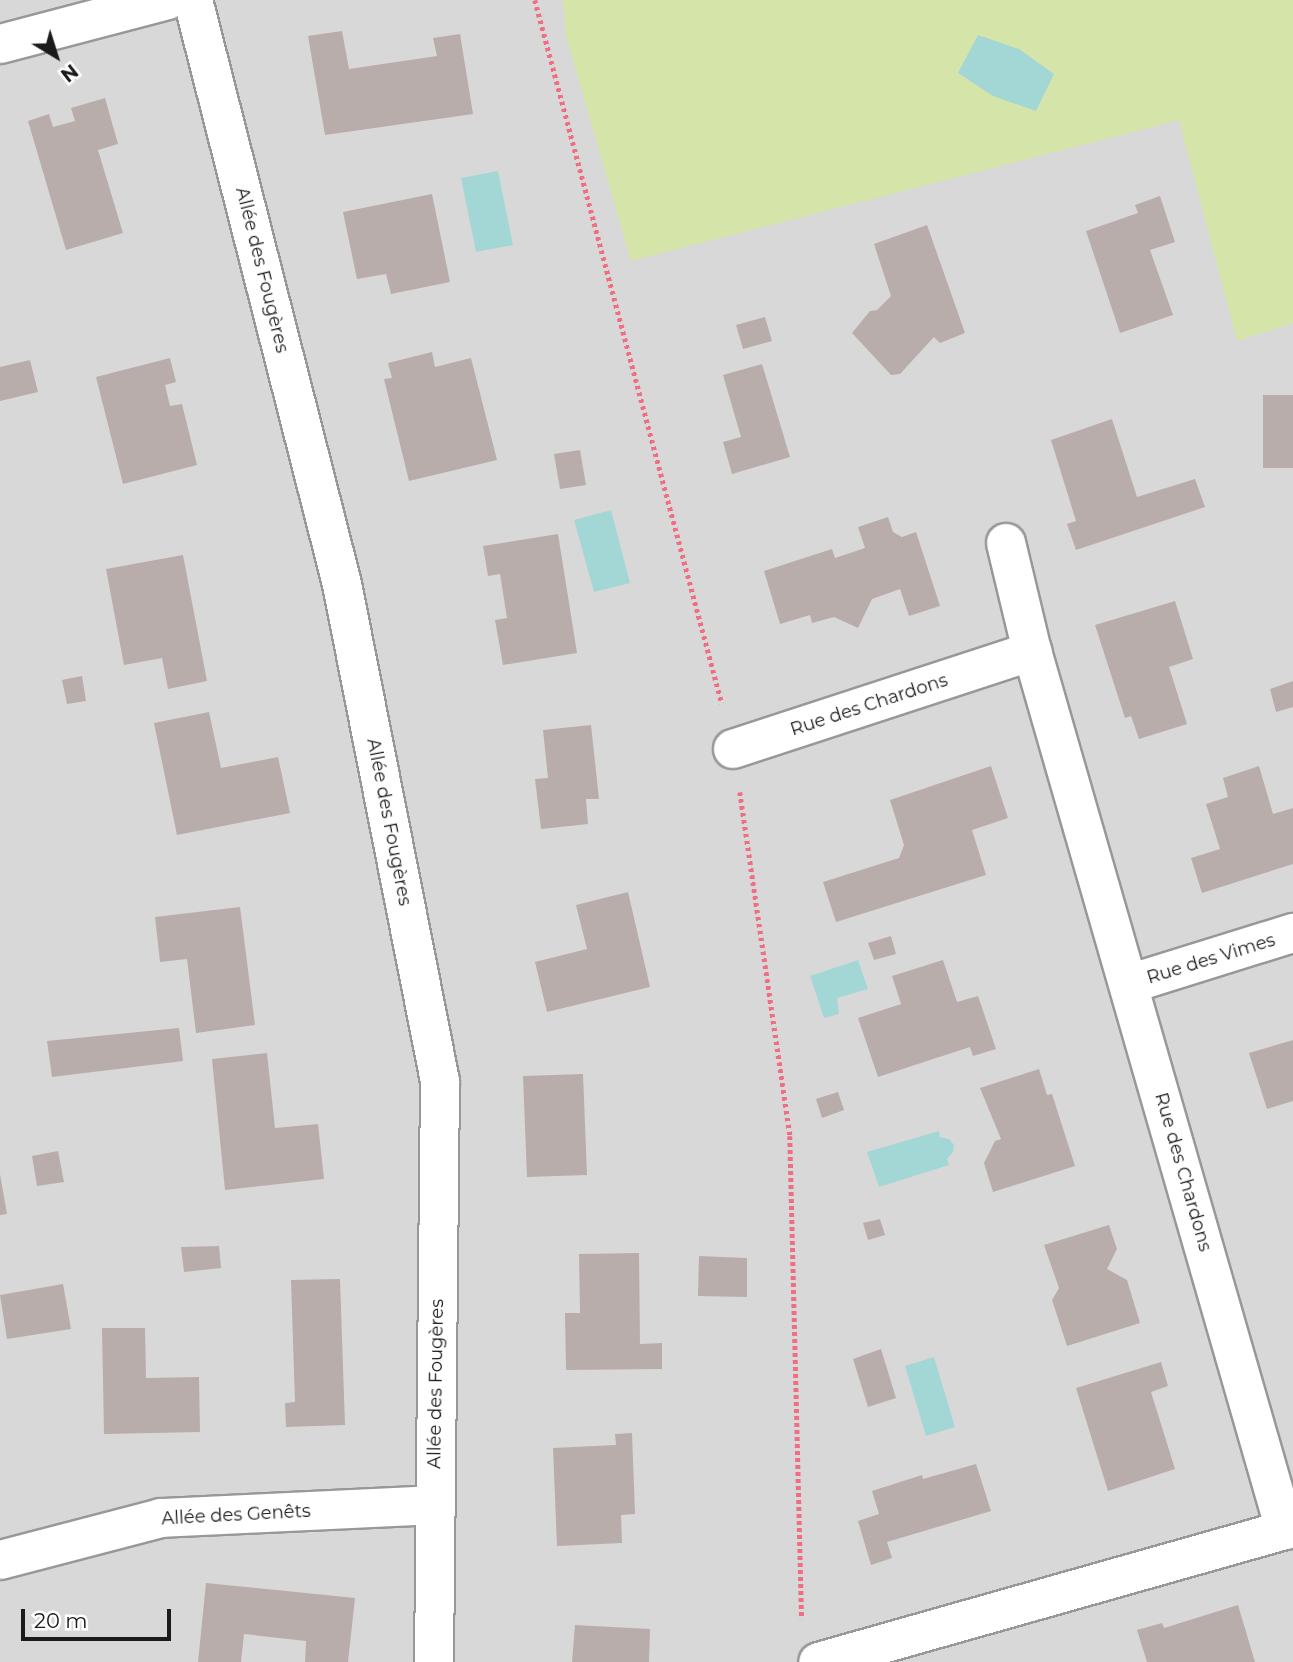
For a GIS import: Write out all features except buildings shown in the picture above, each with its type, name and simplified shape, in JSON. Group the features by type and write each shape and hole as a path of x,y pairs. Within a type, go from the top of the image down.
{"street":[{"path":"0,44 167,0"},
{"name":"Allée des Fougères","path":"193,0 342,584 440,1081 434,1662"},
{"path":"1006,543 1032,651"},
{"name":"Rue des Chardons","path":"733,749 1032,651 1289,1539 818,1662"},
{"name":"Rue des Vimes","path":"1129,984 1293,933"},
{"name":"Allée des Genêts","path":"0,1560 161,1518 434,1504"}],"path":[{"path":"535,0 733,749 790,1136 802,1620"}],"shaded area":[{"path":"0,0 1293,0 1293,1662 0,1662"}],"green space":[{"path":"563,0 1293,0 1293,323 1237,341 1179,120 631,261 566,36"}],"water":[{"path":"978,35 1019,49 1054,74 1036,111 993,96 958,73"},
{"path":"498,171 513,245 476,252 461,178"},
{"path":"611,510 630,583 594,592 574,520"},
{"path":"858,960 868,989 837,998 839,1014 824,1018 810,976"},
{"path":"939,1131 940,1137 949,1139 954,1145 953,1152 947,1159 949,1165 879,1187 867,1152"},
{"path":"934,1357 955,1427 926,1436 905,1366"}]}
